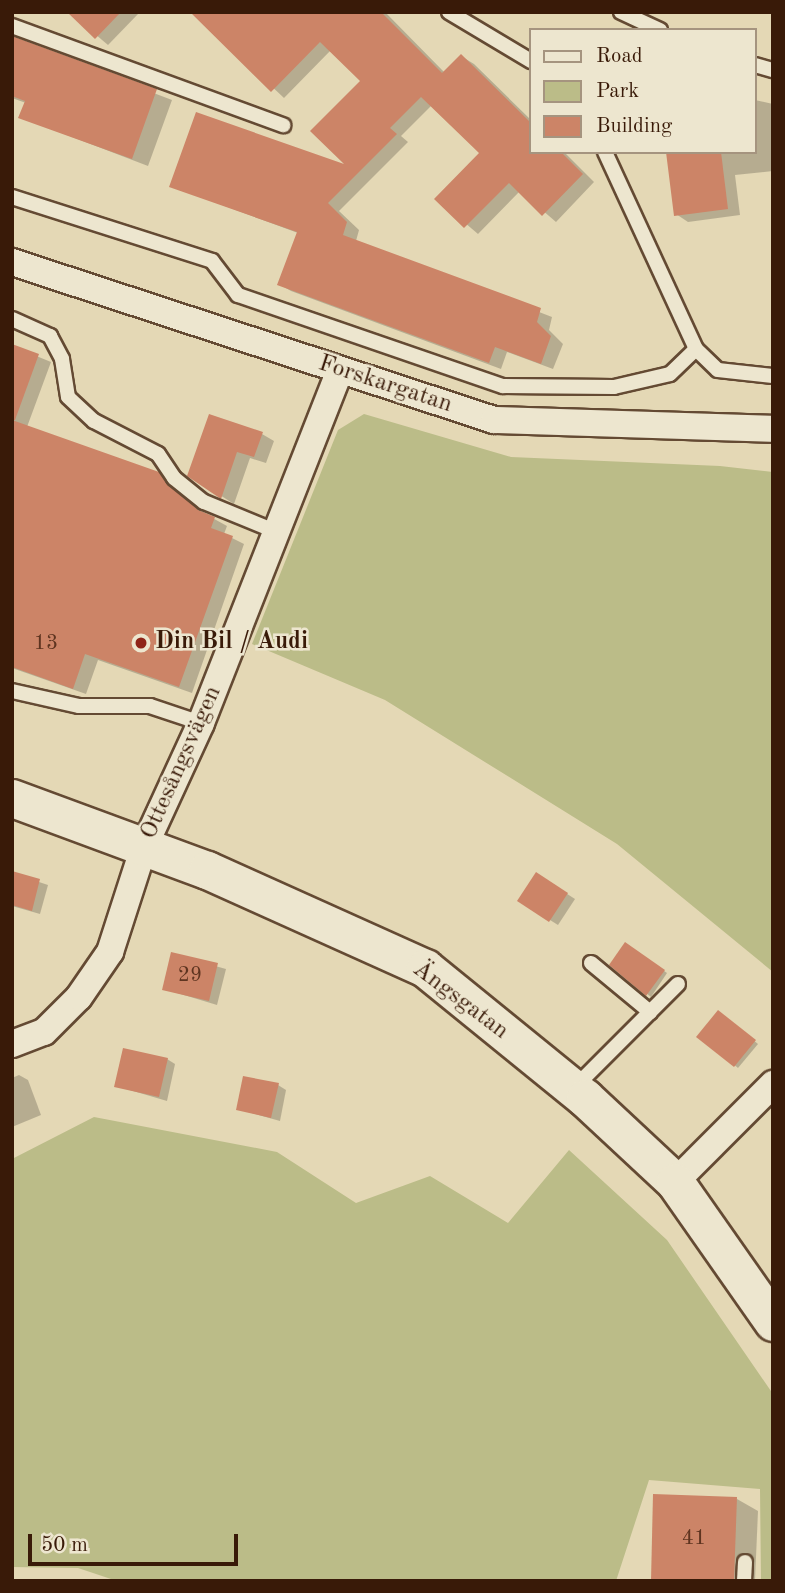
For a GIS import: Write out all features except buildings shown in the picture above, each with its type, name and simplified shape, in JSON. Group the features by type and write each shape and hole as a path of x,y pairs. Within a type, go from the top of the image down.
{"main road":[{"name":"Ängsgatan","path":"12,798 207,870 425,968 573,1088 675,1182 773,1322"}],"street":[{"name":"Forskargatan","path":"12,262 494,420 773,429"},
{"name":"Ottesångsvägen","path":"12,1044 44,1032 79,997 110,952 144,847 201,723 340,370"},
{"path":"675,1182 773,1084"}],"lane":[{"path":"449,12 530,60"},
{"path":"621,12 656,28"},
{"path":"12,26 283,125"},
{"path":"606,154 696,349 718,370 773,376"},
{"path":"12,197 212,261 238,295 503,386 614,387 670,374 696,349"},
{"path":"12,319 50,336 62,359 68,397 94,421 158,454 174,478 204,502 276,532"},
{"path":"12,691 79,706 150,706 201,723"},
{"path":"591,963 650,1012"},
{"path":"573,1088 678,984"},
{"path":"744,1581 745,1562"}],"green space":[{"path":"364,414 511,457 720,466 773,472 773,972 617,844 385,700 252,644 338,430"},
{"path":"94,1117 277,1152 356,1203 430,1176 508,1223 569,1150 667,1240 773,1394 773,1581 761,1581 760,1489 649,1480 616,1581 117,1581 78,1568 12,1567 12,1159"}],"place":[{"name":"Din Bil / Audi","path":"141,643"}]}
